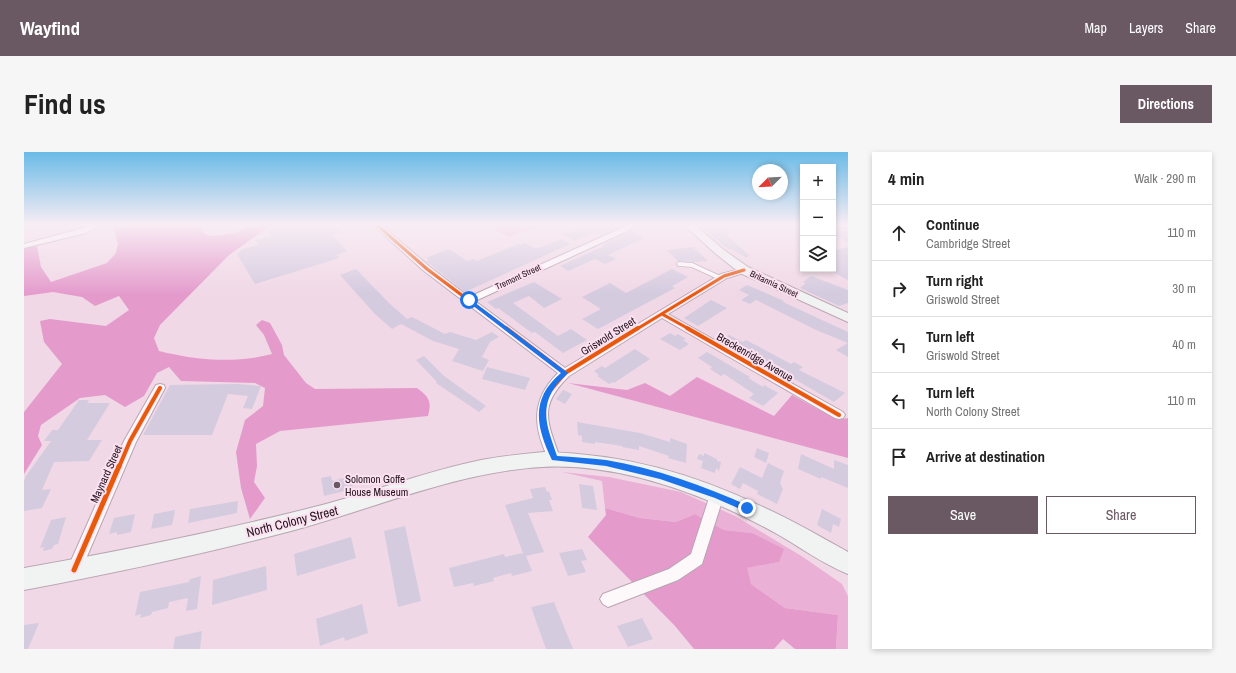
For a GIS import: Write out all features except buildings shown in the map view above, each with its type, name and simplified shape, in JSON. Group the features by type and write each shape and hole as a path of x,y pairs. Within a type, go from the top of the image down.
{"main road":[{"name":"Britannia Street","path":"716,248 744,270 848,318"},
{"name":"North Colony Street","path":"24,579 161,552 311,516 459,472 506,462 554,458 606,463 634,469 717,495 765,518 848,564"}],"street":[{"path":"403,248 427,269 565,373"},
{"name":"Tremont Street","path":"469,300 582,248"},
{"name":"Griswold Street","path":"554,458 545,430 542,414 543,402 555,382 565,373 720,278 731,273 744,270"},
{"name":"Breckenridge Avenue","path":"662,314 839,415"},
{"name":"Maynard Street","path":"74,570 130,441 160,388"},
{"path":"608,599 673,575 697,559 717,495"}],"lane":[{"path":"679,264 692,265 720,278"}],"shaded area":[{"path":"24,248 37,248 41,267 51,282 107,263 116,253 117,248 239,248 229,255 160,325 154,338 159,351 187,357 215,360 244,359 272,354 264,335 256,325 262,320 270,323 282,345 284,355 306,383 315,389 417,388 427,397 430,407 428,416 280,431 256,444 257,466 254,482 265,498 250,519 241,488 236,452 245,420 263,406 265,388 255,383 181,381 169,367 157,373 144,396 125,407 105,395 80,398 41,425 38,436 42,445 24,474 24,412 62,364 44,342 40,321 50,319 106,326 129,310 119,296 95,306 82,297 53,292 24,296"},
{"path":"697,377 774,416 792,395 838,420 848,418 848,458 568,383 627,390 645,383 670,396"},
{"path":"562,472 609,477 681,492 735,516 803,557 842,584 848,596 848,649 836,649 838,615 785,608 751,584 746,568 779,562 752,533 724,530 695,514 676,522 640,518 605,508 602,481"},
{"path":"605,508 640,518 676,522 695,514 724,530 752,533 784,549 779,562 747,568 751,584 785,608 838,615 836,649 795,649 783,639 774,649 694,649 675,626 588,537 606,515"}],"cycle path":[{"path":"403,248 427,269 565,373"},
{"path":"554,458 543,422 542,412 548,393 565,373 724,276 744,270"},
{"path":"662,314 839,415"},
{"path":"74,570 130,441 160,388"}],"place":[{"name":"Solomon Goffe House Museum","path":"337,485"}],"route":[{"path":"469,300 565,373 555,382 543,402 542,414 545,430 554,458 606,463 634,469 687,484 747,508"}]}
